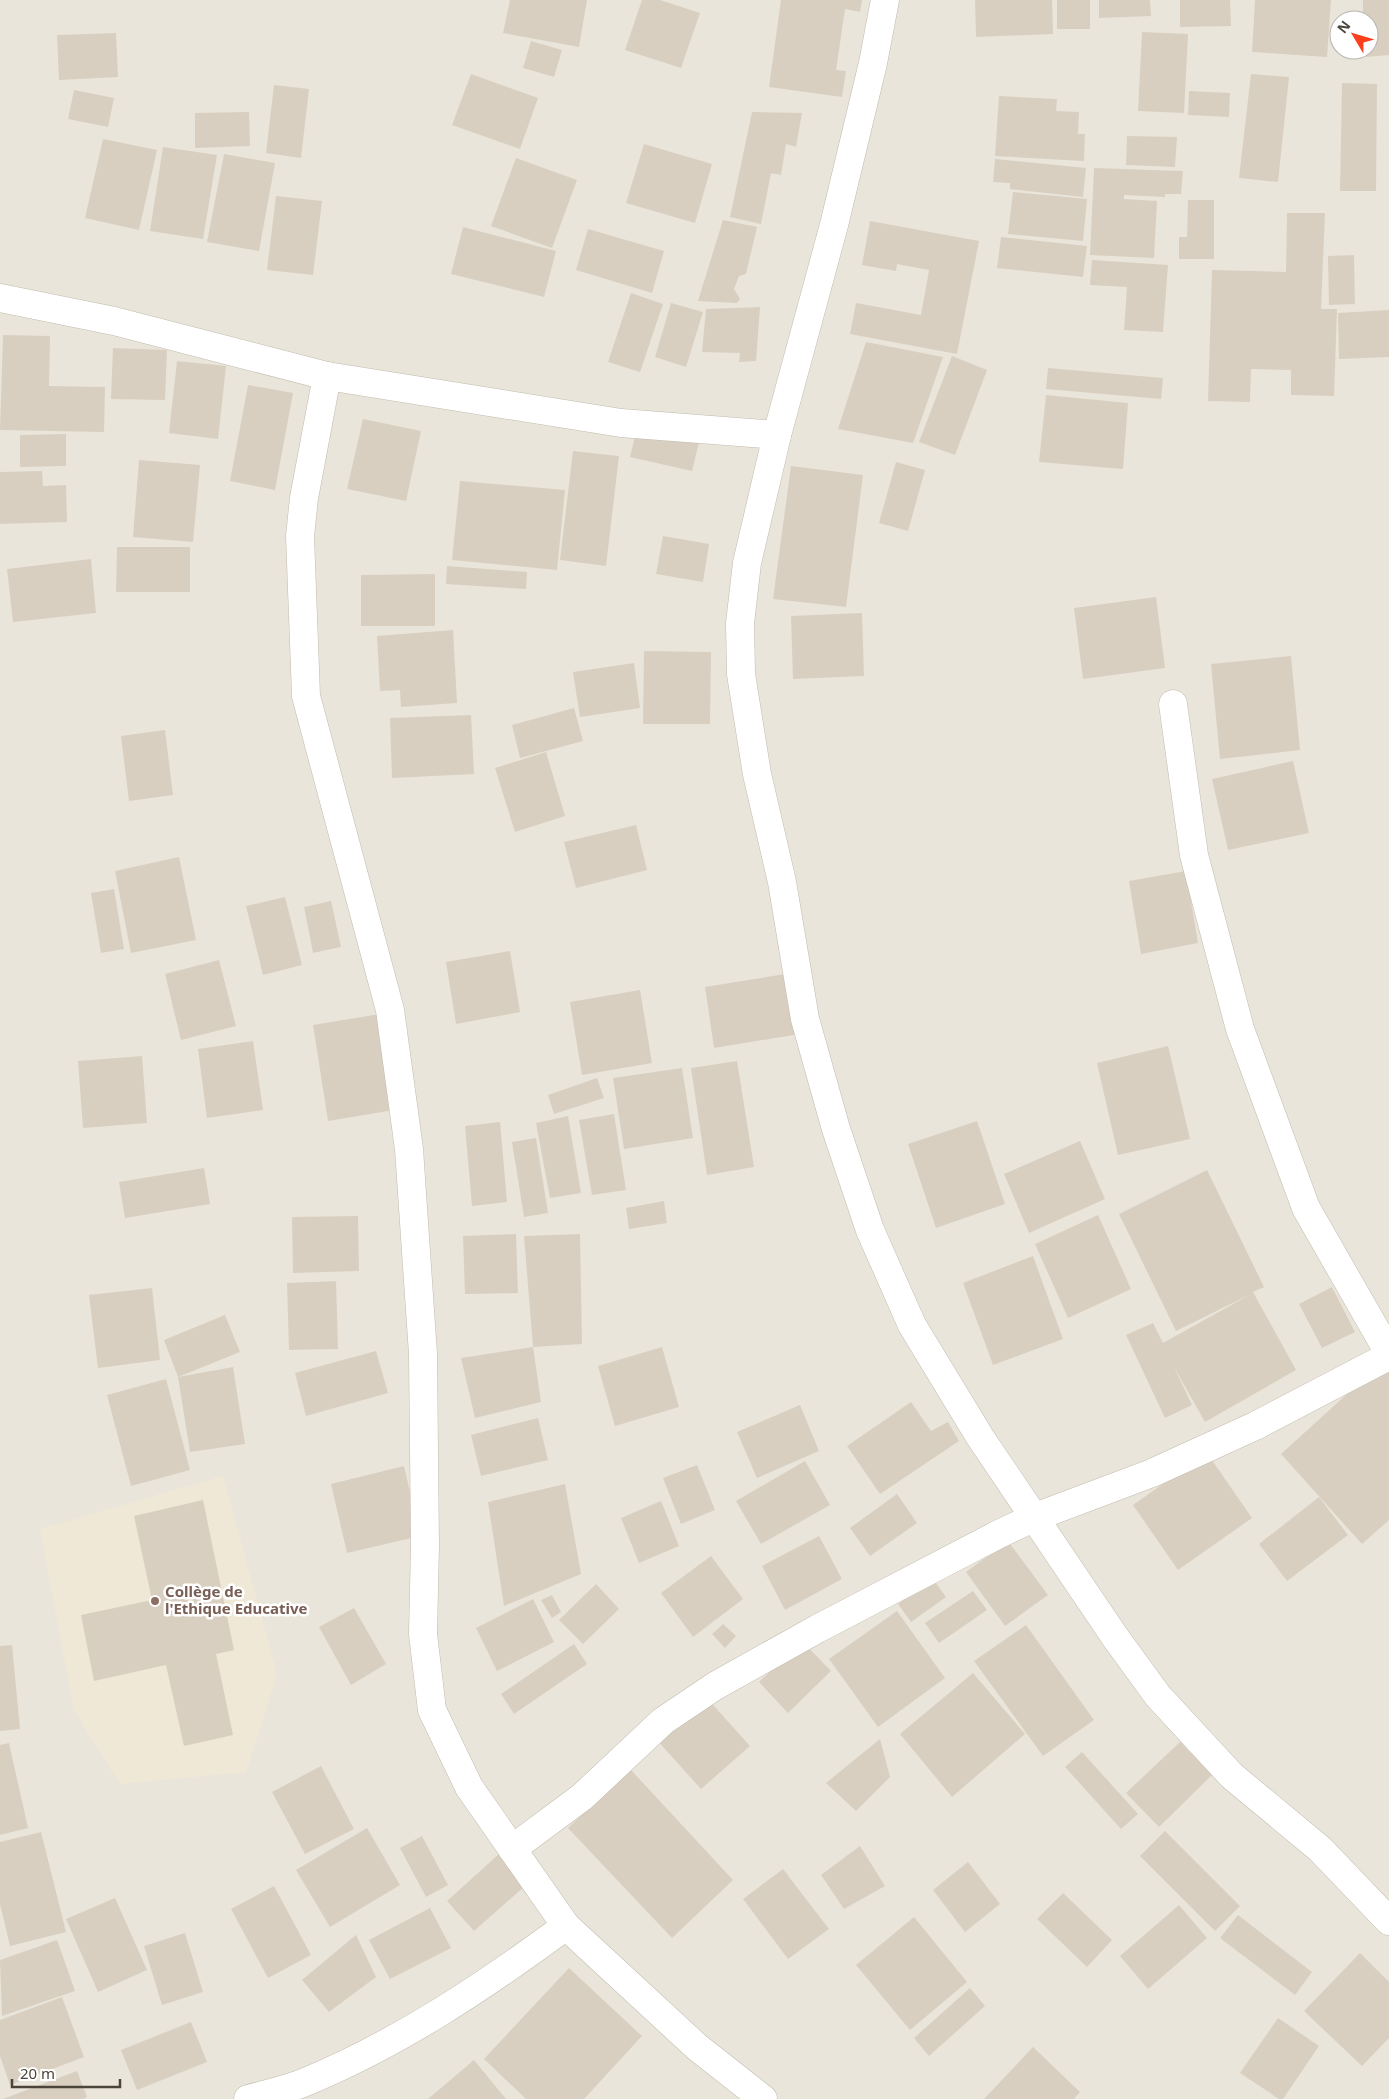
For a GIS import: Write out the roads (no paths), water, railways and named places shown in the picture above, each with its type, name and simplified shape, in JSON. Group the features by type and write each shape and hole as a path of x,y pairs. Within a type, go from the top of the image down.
{"street":[{"path":"885,0 873,63 834,225 777,435 747,563 740,623 741,674 757,774 782,882 805,1019 836,1129 870,1230 912,1325 980,1437 1115,1637 1158,1696 1232,1776 1320,1849 1389,1921"},
{"path":"0,298 114,321 327,376 621,423 777,435"},
{"path":"327,376 304,498 300,536 306,696 390,1010 409,1149 423,1354 425,1546 423,1634 432,1710 470,1787 566,1926 697,2047 763,2099"},
{"path":"512,1849 582,1797 663,1721 715,1686 930,1568 1035,1517 1169,1465 1255,1426 1389,1354 1306,1208 1240,1030 1194,856 1173,704"},
{"path":"248,2099 301,2084 408,2032 509,1968 566,1926"}],"place":[{"name":"Collège de l'Ethique Educative","path":"155,1601"}]}
